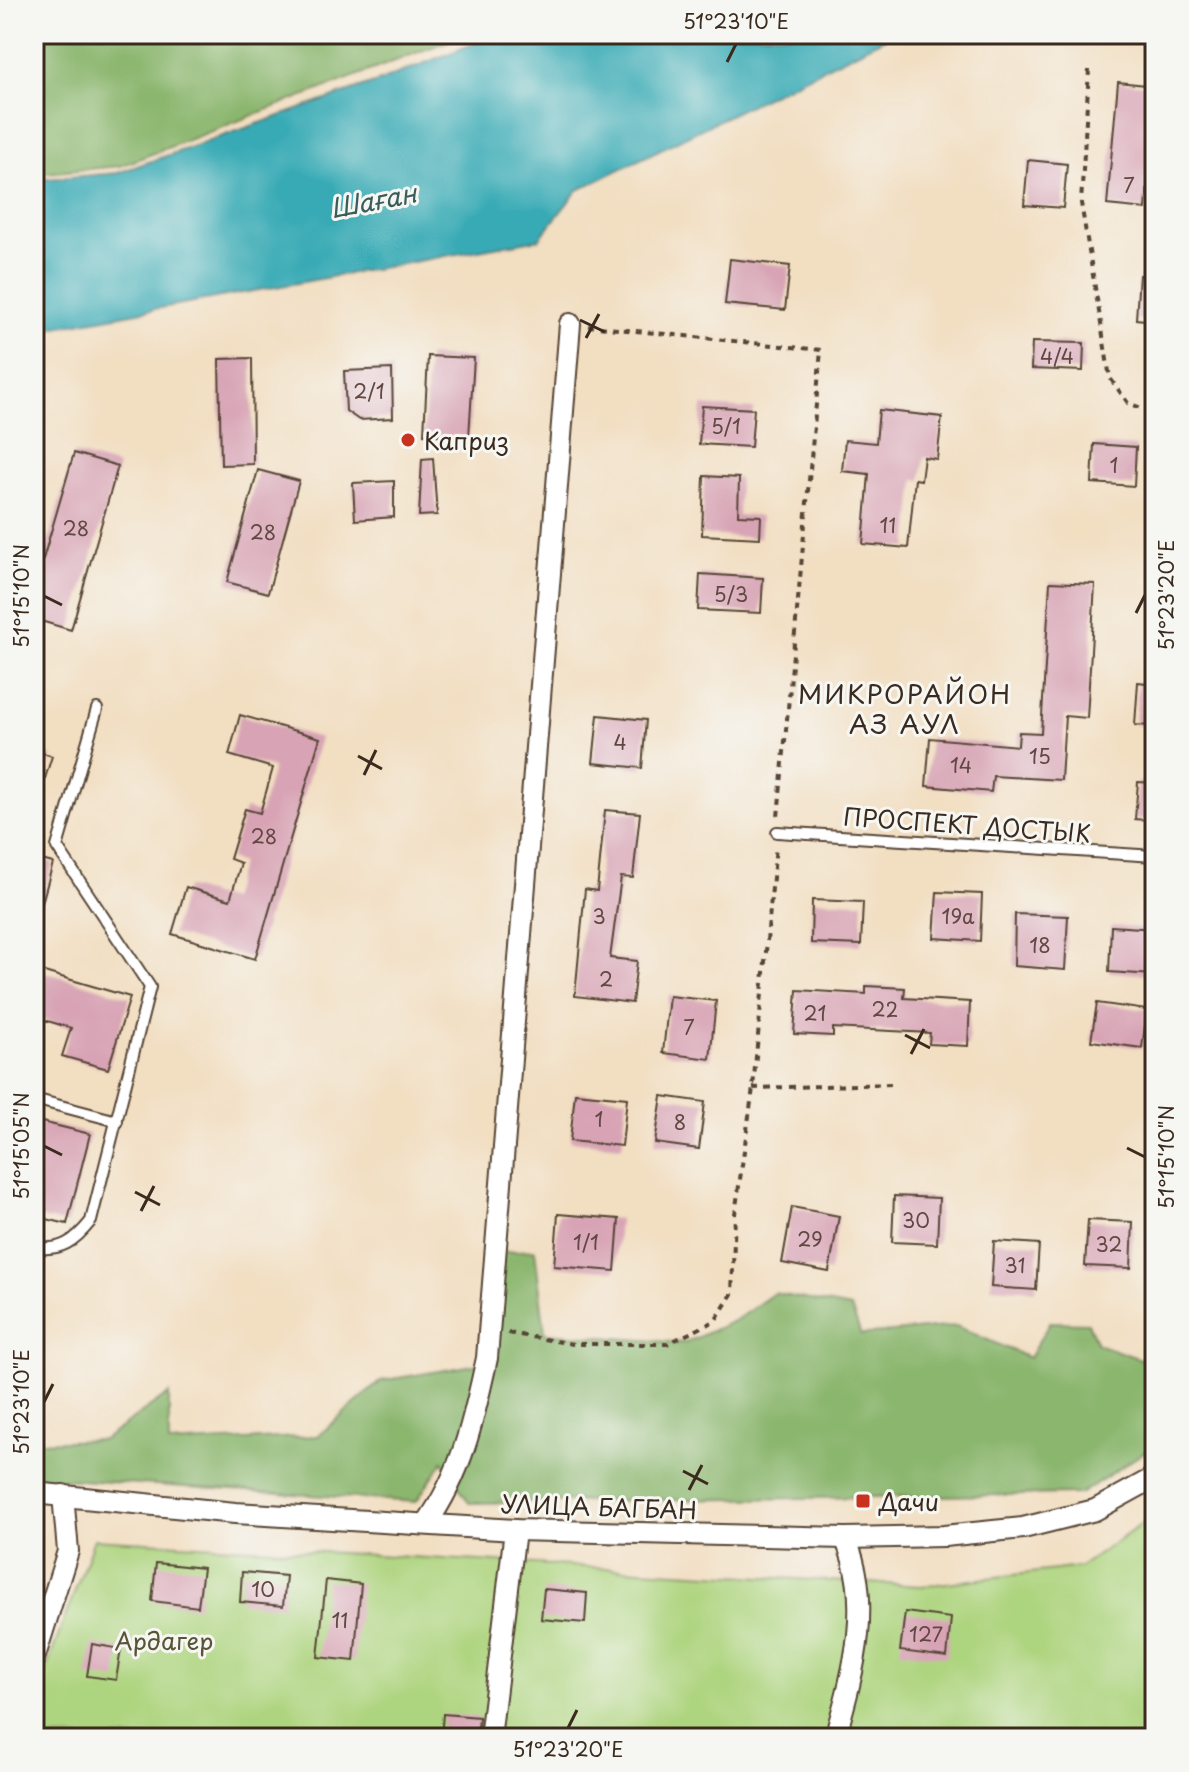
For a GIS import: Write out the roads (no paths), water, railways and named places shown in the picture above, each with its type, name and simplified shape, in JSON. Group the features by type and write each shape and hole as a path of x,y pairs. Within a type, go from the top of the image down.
{"street":[{"path":"426,1524 448,1494 472,1428 489,1330 570,324"},
{"name":"УЛИЦА БАГБАН","path":"34,1493 235,1513 515,1530 845,1538 944,1536 1023,1528 1095,1510 1155,1478"},
{"path":"34,1659 68,1551 63,1495"},
{"path":"490,1738 515,1530"},
{"path":"835,1738 859,1651 855,1561 845,1538"}],"lane":[{"path":"34,1247 50,1250 75,1241 91,1221 150,987 57,847 97,709"},
{"name":"ПРОСПЕКТ ДОСТЫК","path":"777,832 1155,856"},
{"path":"34,1099 117,1121"}],"water":[{"name":"Шаған","path":"498,34 893,34 578,190 539,239 34,331 34,180 117,173 377,82"}],"place":[{"name":"Каприз","path":"408,440"},
{"name":"Дачи","path":"863,1501"}],"district":[{"name":"МИКРОРАЙОН АЗ АУЛ","path":"905,708"}],"park label":[{"name":"Ардагер","path":"164,1640"}]}
